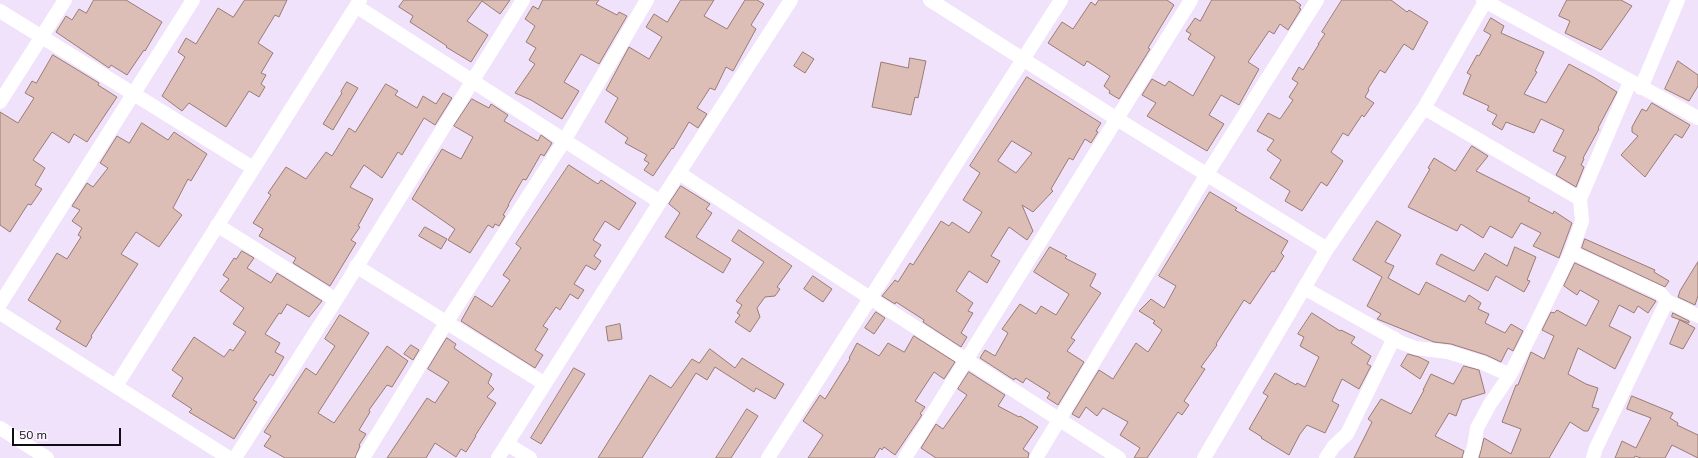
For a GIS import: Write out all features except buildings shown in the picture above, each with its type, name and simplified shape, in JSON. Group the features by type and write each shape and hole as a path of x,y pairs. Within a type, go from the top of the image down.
{"street":[{"path":"0,102 65,0"},
{"path":"0,304 193,0"},
{"path":"235,458 336,300 523,0"},
{"path":"364,458 446,323 564,142 647,0"},
{"path":"498,458 660,202 791,0"},
{"path":"932,0 1117,119 1327,249"},
{"path":"768,458 1061,0"},
{"path":"905,458 1191,0"},
{"path":"1036,458 1207,174 1317,0"},
{"path":"1204,458 1327,249 1424,108 1484,0 1698,118"},
{"path":"1470,458 1474,447 1476,428 1510,375 1534,330 1571,252 1582,222 1580,199 1678,0"},
{"path":"116,386 358,3 472,82 660,202"},
{"path":"0,11 253,168"},
{"path":"1424,108 1580,199"},
{"path":"679,173 1119,458"},
{"path":"218,225 336,300"},
{"path":"1571,252 1660,293 1667,301 1698,316"},
{"path":"356,266 545,384"},
{"path":"1304,288 1394,338 1416,348 1448,352 1510,375"},
{"path":"1593,458 1596,448 1667,301"},
{"path":"0,312 229,458"},
{"path":"1326,458 1334,446 1347,434 1394,338"},
{"path":"0,428 47,458"},
{"path":"507,444 530,458"}]}
